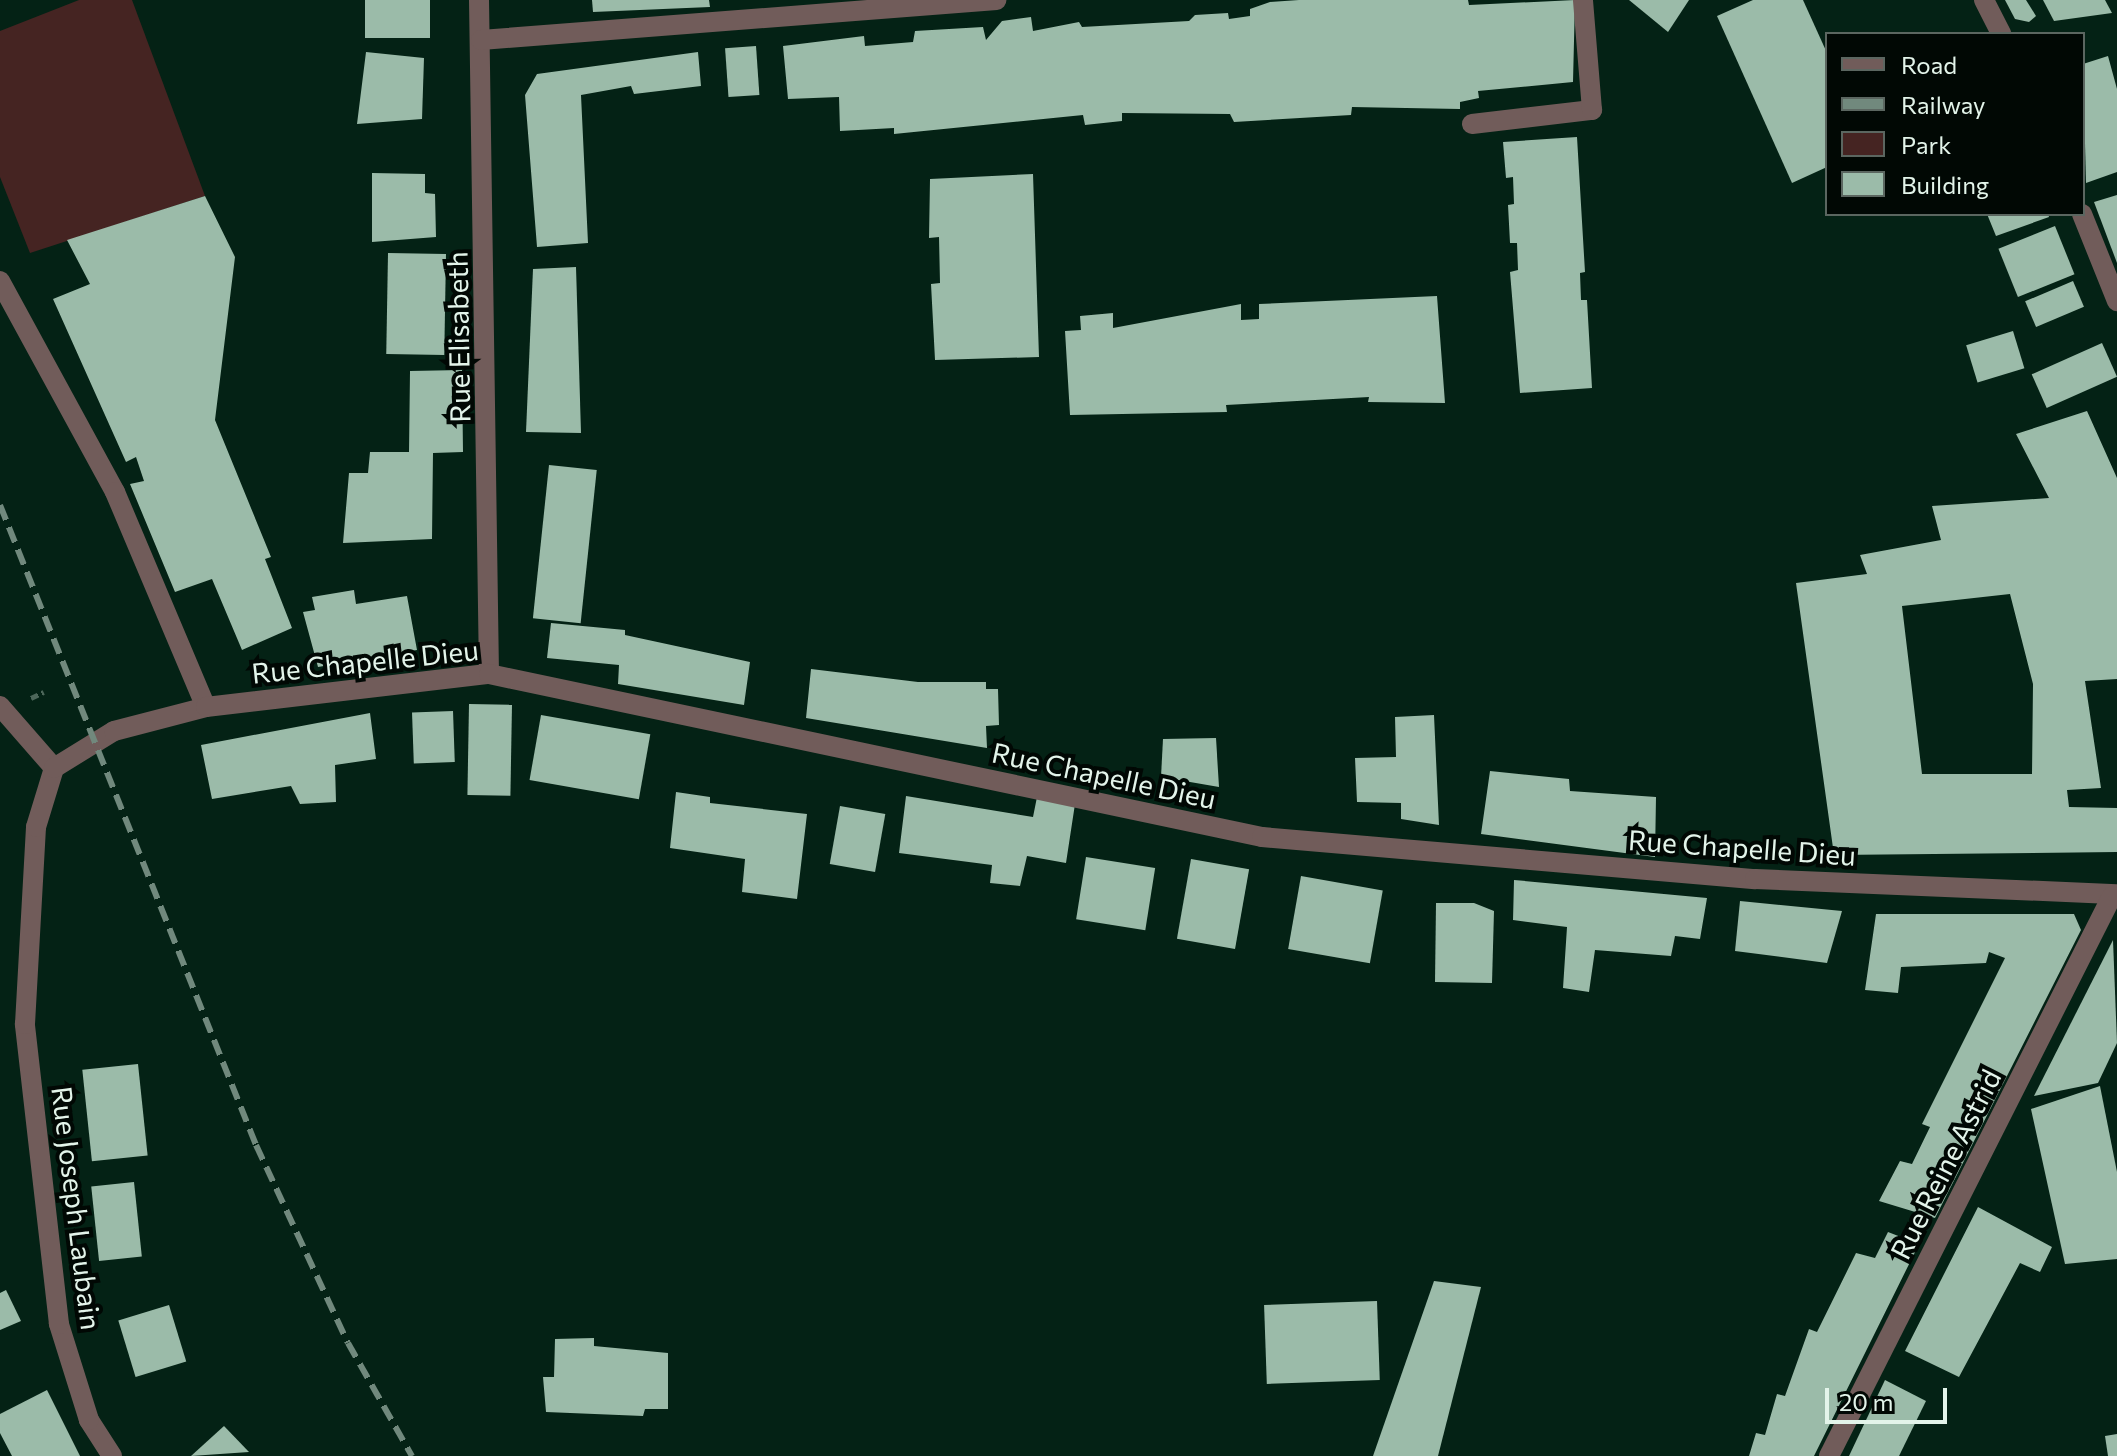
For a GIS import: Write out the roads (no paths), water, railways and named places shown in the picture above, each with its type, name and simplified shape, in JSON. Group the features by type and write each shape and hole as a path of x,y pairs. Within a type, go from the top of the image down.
{"street":[{"name":"Rue Elisabeth","path":"479,0 489,674"},
{"path":"481,40 996,0"},
{"path":"1472,124 1592,110 1583,0"},
{"path":"1984,0 2000,32"},
{"path":"2083,216 2117,301"},
{"path":"0,281 115,492 206,707"},
{"name":"Rue Chapelle Dieu","path":"54,768 92,740 206,707 489,674 1262,837 1755,879 2114,895"},
{"path":"0,706 54,768"},
{"name":"Rue Joseph Laubain","path":"54,768 36,827 25,1024 59,1324 89,1420 112,1456"},
{"name":"Rue Reine Astrid","path":"1829,1456 2114,895"}],"railway":[{"path":"0,505 256,1145 348,1343 412,1456"}]}
